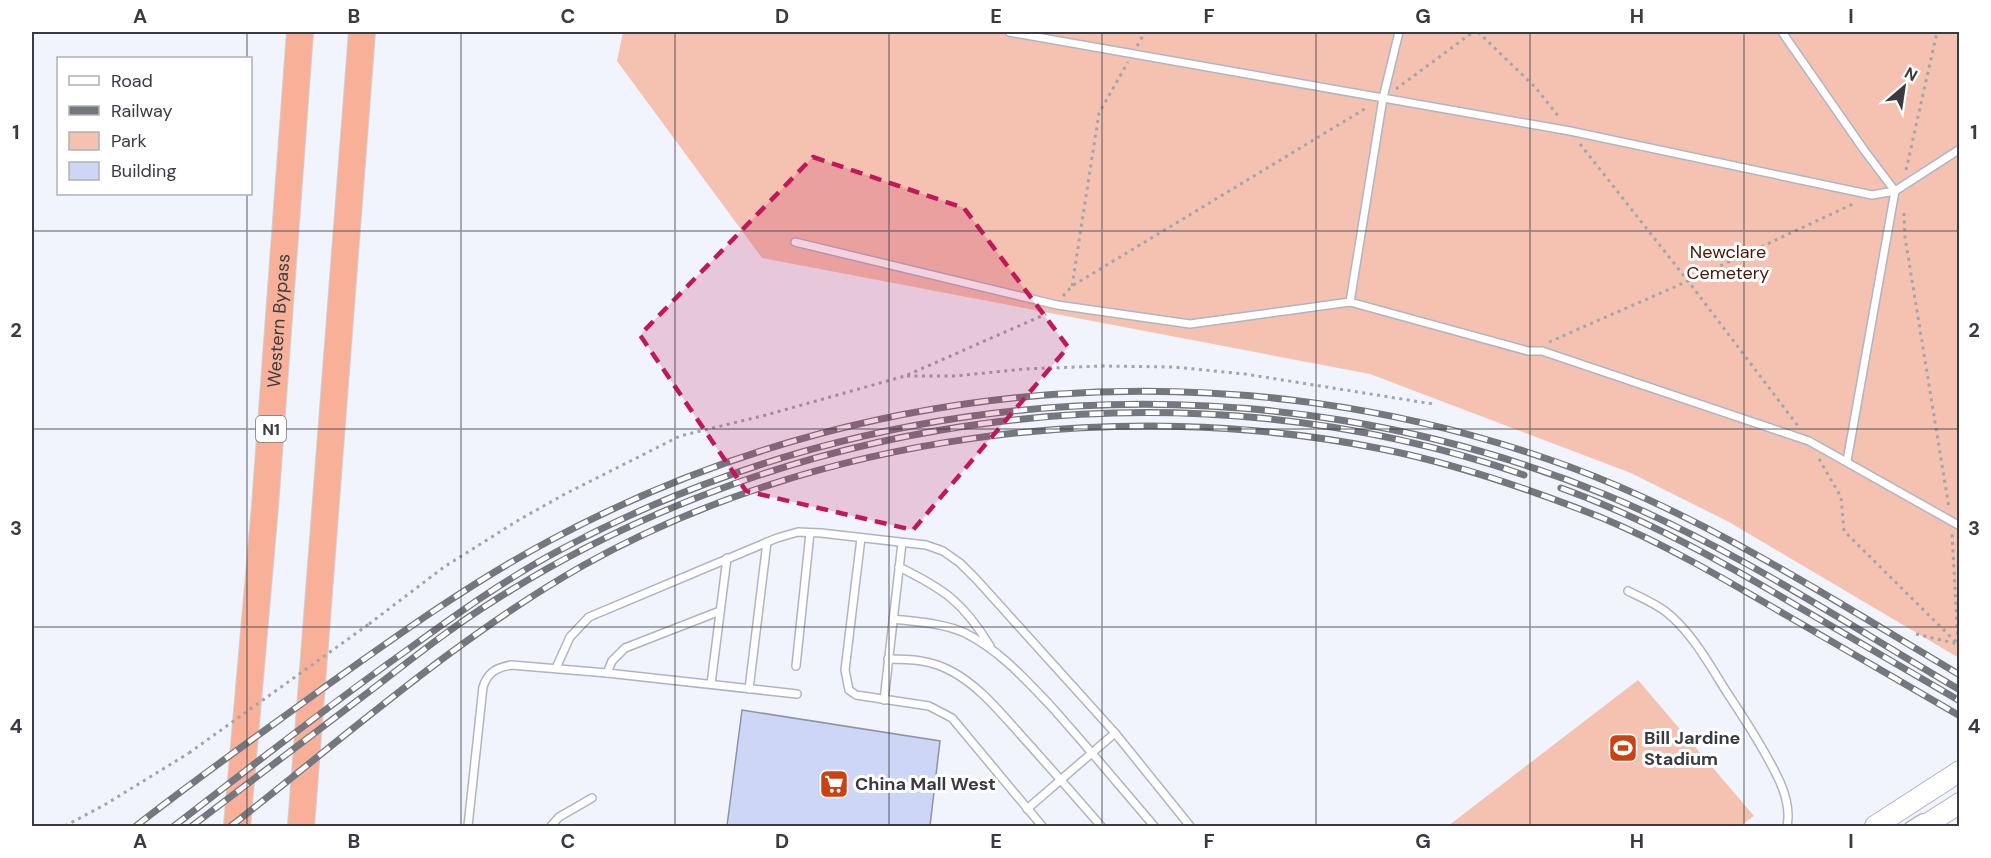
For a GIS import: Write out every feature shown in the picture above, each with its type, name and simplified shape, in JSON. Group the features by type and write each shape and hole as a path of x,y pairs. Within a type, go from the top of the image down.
{"highway":[{"name":"Western Bypass","path":"237,826 265,506 300,32"},
{"path":"301,826 362,32"}],"main road":[{"path":"1875,826 1959,771"},
{"path":"1924,826 1955,801"}],"lane":[{"path":"1009,32 1570,131 1872,195 1895,191 1959,148"},
{"path":"1350,302 1383,98 1399,32"},
{"path":"1782,32 1895,191 1847,461"},
{"path":"795,242 1057,305 1190,324 1350,302 1528,351 1542,351 1809,441 1959,526"},
{"path":"556,668 570,637 590,617 767,542 798,532 926,545 943,551 960,563 1115,733 1190,826"},
{"path":"796,666 810,533"},
{"path":"861,538 845,670 849,690 856,695 929,706 952,718 1042,826"},
{"path":"749,689 767,542"},
{"path":"884,700 902,543"},
{"path":"711,684 727,558"},
{"path":"899,567 935,584 955,600 977,625 992,648 1022,676 1093,752 1154,826"},
{"path":"1629,591 1665,611 1696,645 1712,668 1753,732 1781,783 1789,817 1787,826"},
{"path":"607,673 612,661 625,648 720,611"},
{"path":"893,620 934,624 963,632 992,648"},
{"path":"888,658 913,659 935,664 953,672 972,685 1005,717 1101,826"},
{"path":"468,826 486,679 496,669 511,665 556,668 797,694"},
{"path":"1027,809 1115,733"},
{"path":"551,826 559,817 592,798"},
{"path":"1909,826 1955,801"}],"path":[{"path":"1072,286 1099,113 1145,32"},
{"path":"64,826 106,804 189,753 369,624 444,567 565,494 680,436 765,416 905,376 1044,316 1057,305 1072,286 1383,98 1473,32"},
{"path":"1478,32 1535,87 1688,281 1809,441 1840,497 1844,531 1959,645"},
{"path":"1936,32 1903,186 1905,237 1952,521 1959,645"},
{"path":"1528,351 1688,281 1872,195"},
{"path":"905,376 955,376 1046,368 1173,367 1245,374 1433,404"},
{"path":"1916,634 1959,645"}],"highlighted area":[{"path":"813,157 964,208 1068,347 913,530 746,491 640,335"}],"green space":[{"name":"Newclare Cemetery","path":"623,32 1959,32 1959,658 1729,522 1631,473 1370,374 762,258 617,61"},
{"name":"Bill Jardine Stadium","path":"1638,680 1754,816 1740,826 1448,826"}],"building":[{"name":"China Mall West","path":"742,710 940,741 930,826 727,826"}],"railway":[{"path":"136,826 322,689 462,593 549,541 669,484 794,441 922,411 1052,394 1183,392 1314,403 1443,428 1570,467 1671,510 1721,535 1960,675"},
{"path":"174,826 350,691 482,597 558,551 682,493 810,450 942,421 1076,406 1211,406 1345,421 1477,450 1606,495 1697,537 1786,586 1960,690"},
{"path":"192,826 429,646 495,600 612,535 735,483 864,446 996,422 1129,413 1263,418 1395,439 1524,475"},
{"path":"231,826 403,689 491,624 584,565 674,521 770,485 870,457 972,438 1076,428 1180,426 1282,433 1382,449 1493,478 1600,517 1672,551 1960,716"},
{"path":"1561,488 1622,513 1711,557 1960,701"}],"place":[{"name":"Bill Jardine Stadium","path":"1623,748"},
{"name":"China Mall West","path":"834,784"}]}
